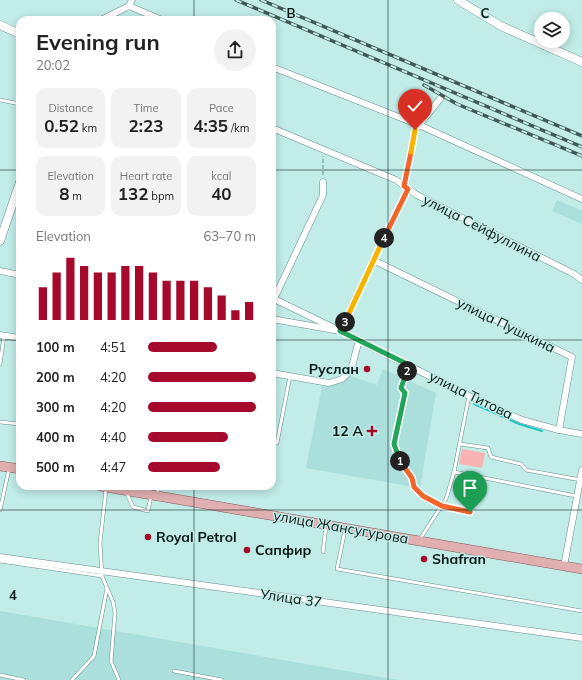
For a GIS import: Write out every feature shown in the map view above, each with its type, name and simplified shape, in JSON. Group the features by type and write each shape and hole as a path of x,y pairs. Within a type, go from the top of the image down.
{"main road":[{"path":"0,466 16,468"},
{"name":"улица Жансугурова","path":"126,490 582,569"}],"street":[{"path":"458,0 501,26 582,62"},
{"path":"109,16 131,3 155,16"},
{"path":"0,25 16,32"},
{"path":"276,69 419,125 582,199"},
{"path":"276,299 340,331 406,188 415,130 440,99"},
{"name":"улица Сейфуллина","path":"276,131 396,180 406,188 574,274 582,280"},
{"path":"276,292 316,211 323,194 323,182"},
{"path":"0,241 16,194"},
{"name":"улица Пушкина","path":"373,260 572,357 559,430"},
{"path":"0,271 16,274"},
{"name":"улица Титова","path":"276,320 340,331 469,396 522,420 559,430 582,434"},
{"path":"2,335 16,337"},
{"path":"276,374 329,383 342,379 350,370 359,340"},
{"path":"564,566 582,470"},
{"name":"Улица 37","path":"0,557 582,638"}],"lane":[{"path":"0,100 16,103"},
{"path":"0,364 2,335"},
{"path":"409,365 401,388 405,393 394,444 398,458 412,478 414,487 423,496 442,506 470,512"},
{"path":"276,443 290,376"},
{"path":"419,541 442,506 454,472 469,396"},
{"path":"0,422 16,424"},
{"path":"460,444 488,448 491,457 521,464 526,470 581,480"},
{"path":"0,510 10,467"},
{"path":"454,472 577,496"},
{"path":"104,490 100,543 102,576 108,586 115,613 111,661 119,680"},
{"path":"126,490 133,507 148,511 157,490"},
{"path":"323,552 326,525"},
{"path":"346,528 337,569 582,611"},
{"path":"0,561 102,576"},
{"path":"73,680 94,656 108,586"},
{"path":"174,672 222,680"},
{"path":"0,675 24,680"}],"path":[{"path":"323,150 323,182"}],"shaded area":[{"path":"557,200 582,211 582,224 552,211"},
{"name":"12 А","path":"383,369 436,393 420,488 306,468 322,386 343,381 348,375 377,385"},
{"path":"462,449 485,453 482,468 459,464"},
{"path":"0,611 116,631 398,680 0,680"}],"waterway":[{"path":"474,404 519,424 542,431"}],"railway":[{"path":"236,0 274,16"},
{"path":"261,0 582,136"},
{"path":"276,17 582,147"},
{"path":"424,85 457,104 582,156"}],"place":[{"name":"Руслан","path":"367,369"},
{"name":"12 А","path":"372,431"},
{"name":"Royal Petrol","path":"148,537"},
{"name":"Сапфир","path":"247,550"},
{"name":"Shafran","path":"424,559"}],"route":[{"path":"415,130 404,186 408,189 340,331 409,365 402,381 401,388 405,393 394,444 398,458 412,478 414,487 423,496 442,506 470,512"}]}
